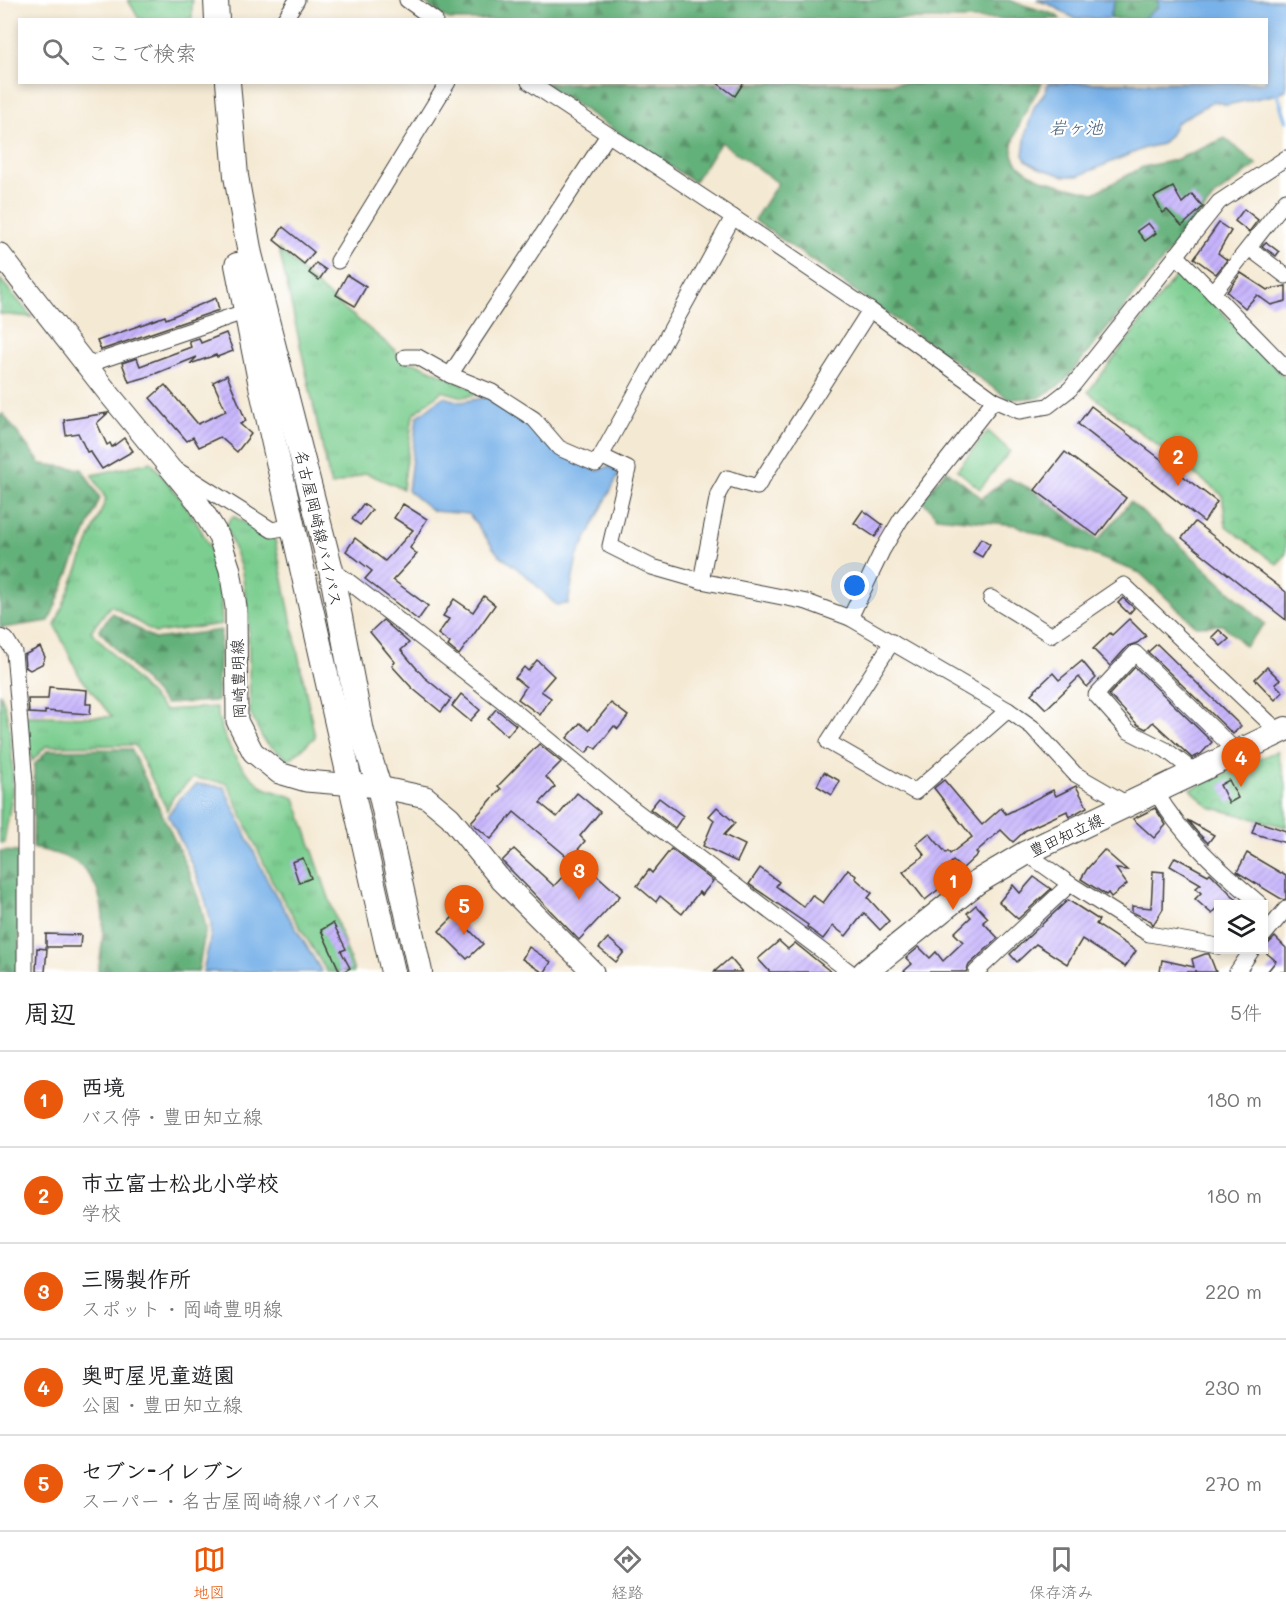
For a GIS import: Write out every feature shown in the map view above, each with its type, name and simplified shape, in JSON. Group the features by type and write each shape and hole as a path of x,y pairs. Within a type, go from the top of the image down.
{"main road":[{"path":"216,0 217,18"},
{"name":"名古屋岡崎線バイパス","path":"223,84 221,153 237,264 261,386 393,972"},
{"name":"名古屋岡崎線バイパス","path":"223,84 250,254 331,570 362,732 379,787 420,972"},
{"name":"岡崎豊明線","path":"0,254 197,501 219,537 230,570 236,607 237,721 253,752 279,773 306,781 379,787 426,798 450,817 501,880 593,972"},
{"name":"豊田知立線","path":"865,972 977,882 1026,853 1283,730"}],"street":[{"path":"285,18 297,0"},
{"path":"407,0 432,18"},
{"path":"338,261 447,84"},
{"path":"532,84 870,310 994,400 1018,411 1048,406 1070,389 1219,202 1286,158"},
{"path":"450,375 608,135"},
{"path":"1213,293 1286,200"},
{"path":"405,357 418,357 450,375 492,392 534,419 559,448 596,465 733,217"},
{"path":"1248,248 1286,276"},
{"path":"1176,255 1286,368"},
{"path":"701,581 718,494 727,477 758,487 870,310"},
{"path":"87,365 247,311"},
{"path":"850,618 882,551 901,519 994,400"},
{"path":"601,456 628,469 610,546 652,567 701,581 807,602 850,618 1008,710 1032,727 1075,774 1130,805"},
{"path":"169,465 272,530 294,526"},
{"path":"219,537 217,518 223,509 234,506"},
{"path":"331,570 500,699 627,804 850,972"},
{"path":"992,598 1051,635 1124,585 1283,730"},
{"path":"0,637 6,639 14,652 24,771 25,972"},
{"path":"892,642 828,742 915,792 1008,710"},
{"path":"1196,773 1166,750 1128,731 1096,695 1135,653 1237,752"},
{"path":"1156,792 1165,808 1186,832 1227,876 1255,900"},
{"path":"1026,853 1149,934 1214,945"},
{"path":"976,972 1070,884"},
{"path":"1268,910 1283,919 1268,931"},
{"path":"1238,972 1245,954"}],"green space":[{"path":"128,0 192,0 192,18 138,18"},
{"path":"421,0 1008,0 1056,15 1059,18 446,18"},
{"path":"1115,0 1158,0 1158,7 1144,18 1111,18"},
{"path":"545,84 1041,84 1021,122 1013,146 1014,157 1020,166 1043,180 1094,193 1143,167 1175,160 1225,138 1257,165 1215,196 1063,383 1039,398 1009,399 754,220 778,183 721,142 694,182"},
{"path":"279,249 323,291 395,350 402,362 416,363 483,393 463,397 442,391 413,415 403,489 366,473 331,486"},
{"path":"1181,269 1286,379 1286,533 1283,537 1286,539 1286,553 1278,565 1226,526 1222,495 1088,392"},
{"path":"0,279 32,317 0,314"},
{"path":"3,414 41,464 82,469 100,498 49,621 2,628 0,625 0,416"},
{"path":"988,431 1010,451 980,489 957,470"},
{"path":"151,462 183,502 209,545 219,577 222,624 155,633 111,605 91,631 164,710 216,707 222,730 238,762 263,787 295,798 354,972 327,972 273,883 227,783 193,778 173,797 167,810 135,745 46,746 32,761 25,716 112,717 79,675 55,625 106,499 92,475"},
{"path":"946,470 982,498 1008,478 1029,488 1098,540 1130,502 1265,624 1245,646 1223,625 1196,626 1140,573 1015,525 937,517 922,500"},
{"path":"233,516 275,540 315,737 289,760 264,741 250,713 248,613 242,572 226,525"},
{"path":"112,613 154,639 221,630 217,701 165,704 99,630"},
{"path":"0,693 7,714 13,768 4,843 0,843"},
{"path":"131,749 184,860 201,905 206,928 198,972 98,972 103,918 98,892 92,880 84,869 73,861 33,848 34,765 48,750"},
{"path":"1277,751 1286,784 1286,827 1209,807 1191,789"},
{"path":"0,851 19,852 19,972 0,972"}],"water":[{"path":"1037,0 1115,0 1111,18 1073,18"},
{"name":"岩ヶ池","path":"1158,0 1286,0 1286,90 1227,105 1214,101 1176,123 1171,134 1162,144 1145,148 1078,176 1064,176 1039,168 1027,161 1023,155 1026,133 1034,107 1046,91 1048,84 1268,84 1268,18 1144,18 1158,7"},
{"path":"443,397 461,402 487,397 530,423 553,450 598,471 609,466 620,472 577,557 568,604 556,605 529,578 497,553 469,514 433,511 408,491 417,417"},
{"path":"197,784 224,787 268,882 322,972 203,972 211,930 208,911 194,869 168,815 179,799"}],"building":[{"path":"719,84 743,84 735,96"},
{"path":"1173,187 1182,203 1192,194 1203,207 1182,226 1167,210 1163,213 1154,197"},
{"path":"1244,209 1258,220 1249,232 1235,221"},
{"path":"1148,223 1156,233 1145,241 1137,231"},
{"path":"1219,223 1231,231 1218,253 1227,260 1216,274 1194,258"},
{"path":"283,227 314,252 304,264 274,240"},
{"path":"1266,242 1279,252 1276,256 1262,246"},
{"path":"316,263 326,270 319,280 309,273"},
{"path":"1241,273 1267,290 1286,286 1286,301 1271,305 1257,295 1245,308 1227,292"},
{"path":"347,275 366,287 355,306 336,295"},
{"path":"216,298 219,310 101,350 97,341 165,316 166,319"},
{"path":"226,333 233,351 190,364 197,357 129,382 122,363 137,358 140,366 191,347 189,341 199,338 201,343"},
{"path":"227,375 246,421 240,424 251,434 237,452 220,437 199,447 193,437 187,441 150,398 165,385 198,424 226,411 213,382"},
{"path":"1091,406 1217,502 1204,522 1078,424"},
{"path":"108,413 97,423 107,445 110,443 112,447 124,438 133,451 102,469 90,451 87,452 78,433 66,435 64,420"},
{"path":"1065,452 1126,498 1097,536 1035,490"},
{"path":"363,504 372,510 360,525 352,519"},
{"path":"403,504 427,519 410,548 417,554 393,580 428,606 418,620 365,579 372,571 346,551 355,538 385,561 413,530 394,518"},
{"path":"863,510 883,525 875,537 854,523"},
{"path":"1195,522 1286,592 1286,620 1182,538"},
{"path":"981,538 990,544 982,557 973,552"},
{"path":"484,596 495,605 459,655 448,646 450,643 438,634 449,619 443,616 454,599 473,612"},
{"path":"1123,598 1134,608 1129,614 1118,603"},
{"path":"1129,619 1146,636 1128,646 1110,666 1093,649"},
{"path":"383,620 409,643 401,650 424,677 451,699 441,712 412,688 392,666 395,662 370,632"},
{"path":"1219,630 1229,639 1221,646 1212,637"},
{"path":"1157,644 1241,726 1233,734 1148,652"},
{"path":"40,647 45,657 42,664 30,670 25,667 24,655"},
{"path":"537,660 554,676 541,691 551,698 540,715 518,699 526,687 515,678 524,667 528,671"},
{"path":"1082,661 1096,678 1087,687 1079,677 1046,709 1031,694 1053,673 1059,680"},
{"path":"1135,667 1212,742 1201,754 1192,758 1153,722 1146,729 1138,725 1109,695"},
{"path":"1267,667 1280,680 1275,684 1283,692 1275,700 1255,679"},
{"path":"49,687 87,690 86,704 91,704 90,714 45,711 45,714 29,713 28,699 48,699"},
{"path":"461,694 480,710 470,721 452,706"},
{"path":"611,703 628,716 618,729 614,726 596,749 592,746 586,753 567,738 580,723 589,730"},
{"path":"496,709 516,725 507,736 488,719"},
{"path":"539,744 561,762 546,777 555,787 540,803 557,817 577,793 600,812 580,836 585,841 570,859 514,812 491,839 471,822 501,789 498,786"},
{"path":"824,772 840,781 832,795 817,786"},
{"path":"944,780 982,825 1001,808 1006,814 1053,790 1056,796 1076,786 1087,807 1069,817 1067,811 1026,830 1013,842 1001,830 976,852 978,854 962,869 953,861 945,869 953,878 925,900 903,872 925,855 916,844 929,833 946,853 948,851 950,854 972,837 934,788"},
{"path":"1229,780 1238,798 1229,803 1220,785"},
{"path":"659,798 683,816 675,828 650,809"},
{"path":"717,807 735,823 724,835 745,845 737,862 703,846 714,820 709,816"},
{"path":"1155,808 1166,825 1154,838 1133,819"},
{"path":"1187,820 1214,835 1208,843 1197,832"},
{"path":"1256,821 1286,831 1286,843 1252,833"},
{"path":"514,849 554,886 579,859 620,896 579,940 502,861"},
{"path":"671,849 713,881 702,895 699,892 682,914 660,896 656,902 637,886 649,870 652,873"},
{"path":"1104,850 1127,870 1116,869 1127,884 1111,897 1108,893 1106,895 1081,879"},
{"path":"1247,853 1286,876 1286,899 1283,900 1237,872"},
{"path":"1175,857 1208,875 1210,873 1237,900 1214,900 1212,914 1195,899 1201,893 1196,888 1201,884 1170,866"},
{"path":"303,858 311,878 299,883 292,862"},
{"path":"760,868 779,882 776,886 804,907 812,895 823,903 848,869 872,893 868,898 889,921 880,930 864,913 846,936 833,926 823,939 807,927 808,925 749,884"},
{"path":"1153,871 1164,872 1163,909 1153,925 1151,921 1132,912 1132,906 1151,908"},
{"path":"1034,877 1051,889 1018,919 999,902 1013,885 1020,893"},
{"path":"1068,900 1099,920 1096,924 1136,951 1125,967 1082,939 1067,964 1036,944 1017,962 1010,954"},
{"path":"976,905 988,918 983,922 998,938 969,965 966,972 903,972 912,964 906,958 919,947 930,958 936,952 943,961 963,942 954,933 971,917 967,913"},
{"path":"455,915 483,944 467,959 439,931"},
{"path":"333,923 346,949 341,951 350,968 343,972 340,972 321,930"},
{"path":"46,934 81,935 80,947 46,947"},
{"path":"1275,937 1286,948 1286,972 1267,972 1276,961 1268,954 1268,944"},
{"path":"608,938 624,952 616,962 599,948"},
{"path":"779,941 788,949 795,943 831,972 770,972 758,959"},
{"path":"529,947 551,962 545,972 522,959"},
{"path":"37,948 47,949 45,972 36,972"},
{"path":"1209,954 1216,972 1196,972 1195,970 1195,972 1160,972 1162,960 1194,967 1192,959"},
{"path":"730,958 742,972 714,972"}],"waterway":[{"path":"1276,90 1286,121"}],"place":[{"name":"市立富士松北小学校","path":"1178,486"},
{"name":"奥町屋児童遊園","path":"1241,787"},
{"name":"三陽製作所","path":"579,900"},
{"name":"西境","path":"953,910"},
{"name":"セブン-イレブン","path":"464,935"}]}
